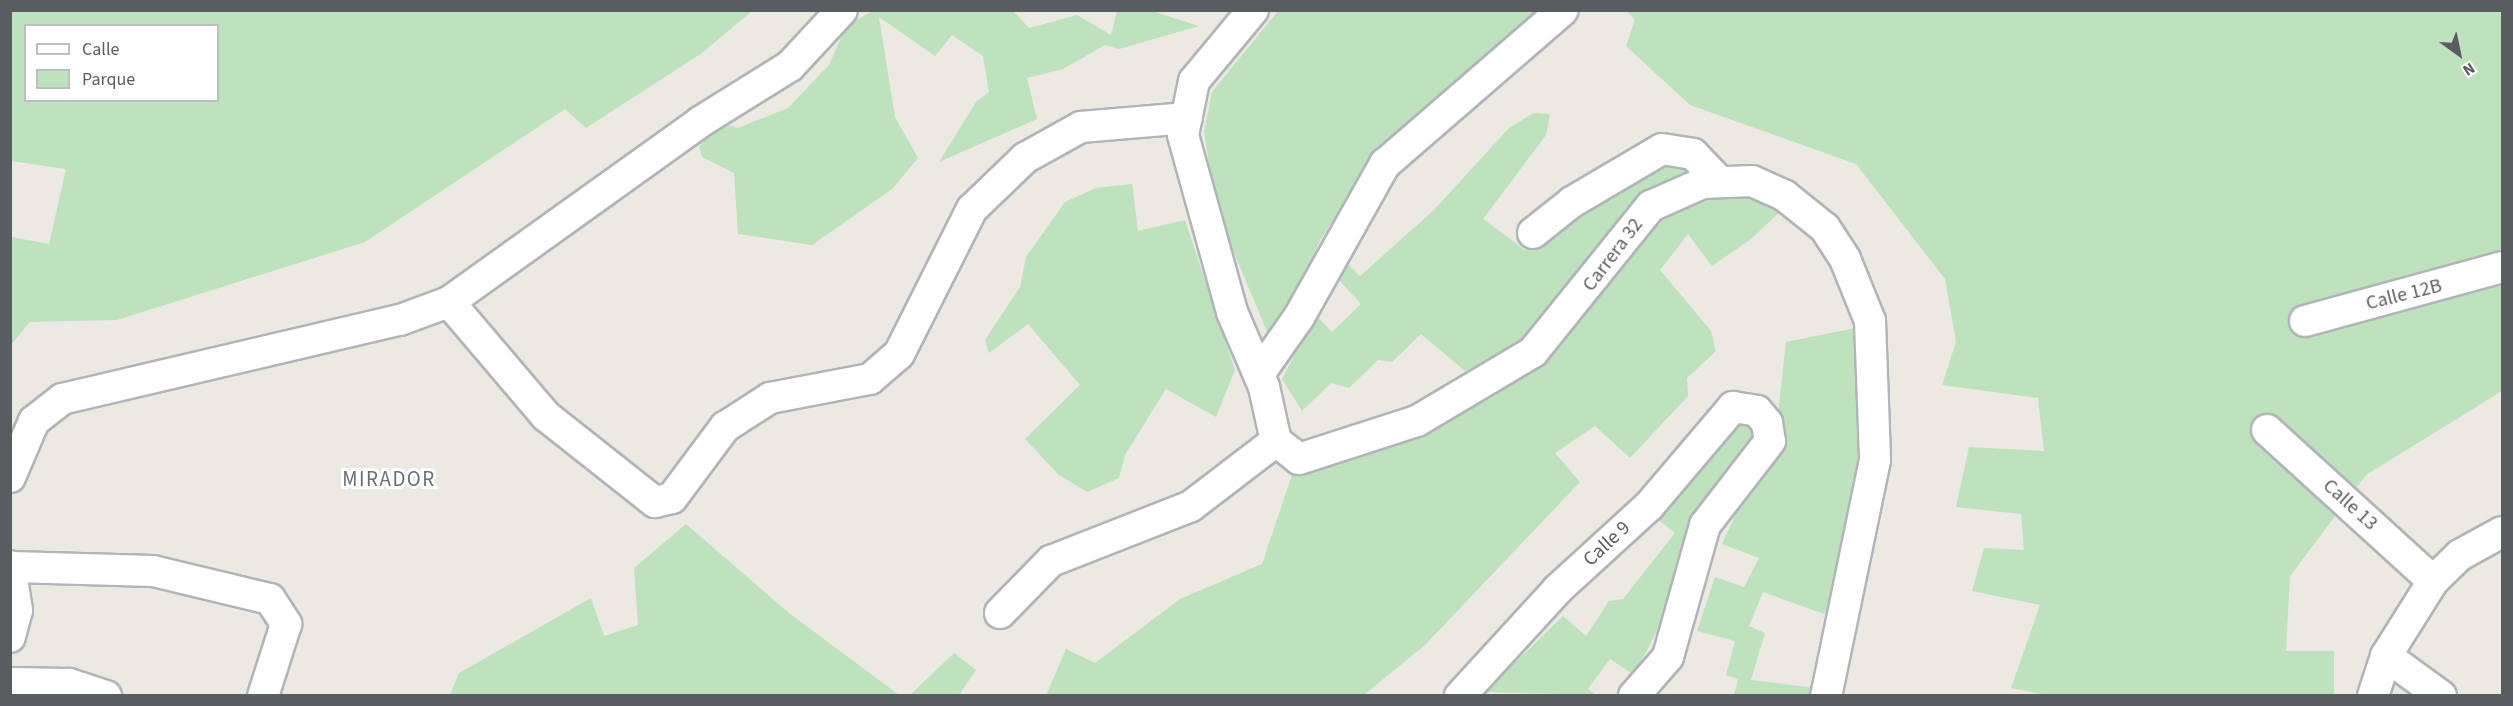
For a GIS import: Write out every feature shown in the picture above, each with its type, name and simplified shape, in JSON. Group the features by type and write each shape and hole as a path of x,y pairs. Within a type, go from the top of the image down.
{"street":[{"path":"10,477 34,421 62,399 400,320 449,302 700,122 790,66 842,10"},
{"path":"1000,613 1051,561 1191,506 1276,441 1259,374 1232,312 1201,208 1183,135 1194,81 1253,10"},
{"path":"1259,374 1299,317 1385,164 1563,10"},
{"path":"449,302 546,416 655,502 672,498 725,427 770,398 870,379 899,354 972,209 1025,158 1081,127 1186,118"},
{"path":"1533,233 1572,202 1662,149 1693,154 1720,182"},
{"name":"Carrera 32","path":"1276,441 1299,459 1417,421 1533,352 1651,206 1703,183 1752,181 1785,196 1824,228 1845,260 1870,321 1875,460 1826,696"},
{"name":"Calle 12B","path":"2305,321 2502,267"},
{"name":"Calle 9","path":"1460,696 1558,590 1649,506 1734,407 1757,411 1767,423 1770,441 1705,525 1668,657 1634,696"},
{"name":"Calle 13","path":"2267,430 2433,581"},
{"path":"2373,696 2386,656 2433,581 2460,555 2502,532"},
{"path":"10,637 17,610 11,566 153,571 270,599 286,624 263,696"},
{"path":"2386,656 2440,696"},
{"path":"10,683 69,684 106,696"}],"green space":[{"path":"11,10 752,11 702,53 586,128 565,109 365,242 117,320 30,322 11,345 11,237 49,244 66,169 11,161"},
{"path":"1626,10 2502,11 2502,249 2293,313 2297,337 2502,282 2502,391 2366,475 2290,576 2286,651 2334,651 2334,695 2051,696 2011,688 2040,605 1972,591 1984,548 2024,550 2021,514 1956,507 1969,447 2044,451 2038,398 1942,385 1956,342 1945,279 1856,164 1690,105 1626,46 1635,20"},
{"path":"872,11 1013,11 1029,28 1077,15 1111,35 1117,11 1152,11 1199,26 1119,49 1105,45 1063,69 1027,78 1037,119 939,162 976,102 989,92 983,56 952,35 935,56 879,17 895,117 918,158 892,189 812,245 738,234 734,173 702,157 699,147 720,122 738,128 788,108 829,65 846,26"},
{"path":"1278,11 1544,11 1371,158 1320,241 1272,343 1216,210 1204,131 1212,92"},
{"path":"1534,113 1550,114 1546,135 1483,219 1525,250 1591,198 1677,155 1686,172 1668,182 1529,341 1465,371 1421,334 1392,362 1378,360 1349,388 1331,383 1302,411 1282,379 1303,338 1309,308 1332,332 1361,304 1338,279 1345,261 1360,276 1434,210 1509,128"},
{"path":"1132,184 1138,231 1185,220 1235,370 1216,417 1166,389 1125,455 1119,478 1087,492 1059,475 1025,439 1080,385 1028,324 989,353 985,340 1020,287 1026,257 1065,202 1096,188"},
{"path":"1757,193 1781,211 1751,239 1712,266 1688,234 1660,270 1711,331 1716,351 1687,378 1688,396 1630,458 1595,426 1555,453 1580,482 1425,645 1364,695 1046,696 1066,649 1095,663 1180,599 1262,564 1293,472 1444,420 1502,391 1539,366 1661,215 1701,194"},
{"path":"1860,327 1869,457 1843,574 1824,614 1763,592 1749,626 1765,633 1751,680 1816,688 1814,695 1734,695 1738,679 1726,675 1735,641 1697,631 1715,577 1744,587 1759,558 1722,544 1777,424 1786,342"},
{"path":"1733,417 1754,420 1760,433 1634,675 1610,659 1588,689 1596,695 1485,692 1563,616 1586,636 1609,601 1623,599 1675,533 1652,515"},
{"path":"686,524 789,613 899,695 450,695 459,673 591,598 604,636 638,625 634,568"},
{"path":"954,653 976,670 959,695 910,695"}],"district":[{"name":"MIRADOR","path":"389,479"}]}
